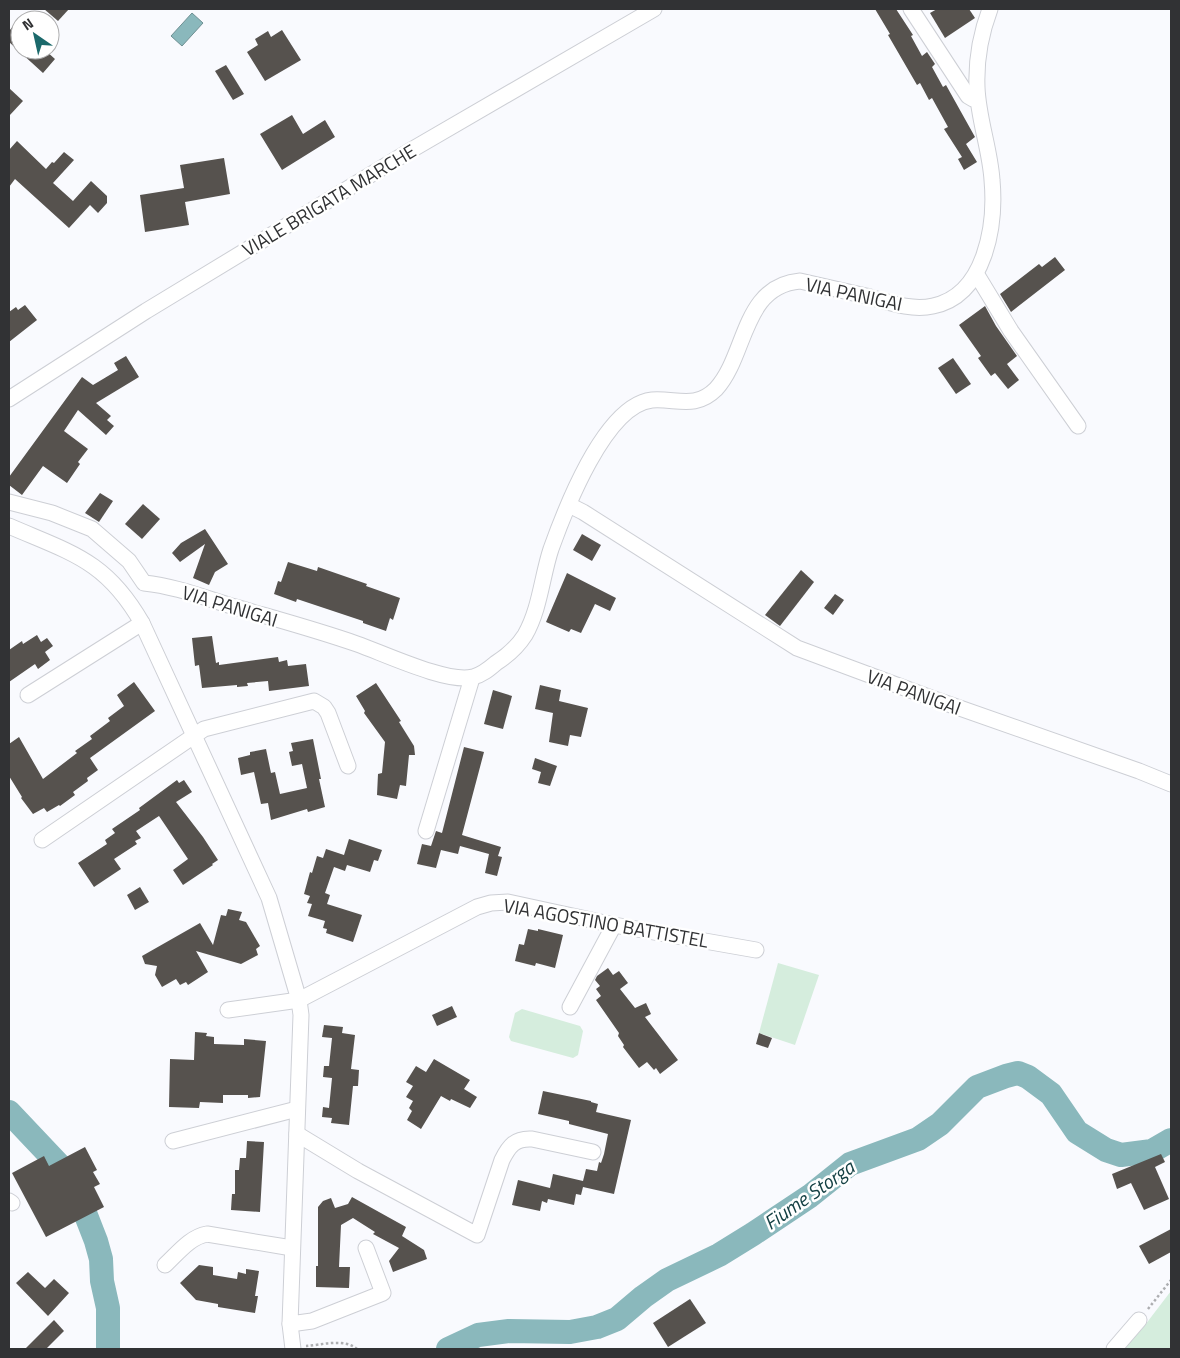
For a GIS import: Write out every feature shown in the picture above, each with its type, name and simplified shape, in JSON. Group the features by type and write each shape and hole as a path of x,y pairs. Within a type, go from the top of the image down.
{"street":[{"name":"VIALE BRIGATA MARCHE","path":"9,399 146,311 405,154 654,9"},
{"path":"911,9 968,96 973,99"},
{"name":"VIA PANIGAI","path":"144,583 189,593 347,641 441,674 472,678 484,672 503,658 524,636 532,621 548,558 569,505 592,457 616,422 639,403 652,400 695,402 715,390 724,378 753,314 762,301 778,286 788,282 800,281 903,306 933,306 946,302 959,294 977,275 988,240 993,198 991,171 977,88 980,44 990,9"},
{"path":"977,275 1011,331 1078,426"},
{"path":"9,502 52,513 92,529 129,561 144,583 133,584 122,592"},
{"name":"VIA PANIGAI","path":"569,505 584,512 797,648 952,706 1139,770 1171,784"},
{"path":"9,526 85,560 99,569 122,592 142,624 269,898 299,1000 301,1015 290,1324 293,1348"},
{"path":"28,695 142,624"},
{"path":"426,831 472,678"},
{"path":"42,840 204,729 314,701 324,707 328,713 348,766"},
{"name":"VIA AGOSTINO BATTISTEL","path":"228,1010 299,1000 477,907 491,903 508,902 614,925 756,950"},
{"path":"570,1007 614,925"},
{"path":"173,1141 297,1109"},
{"path":"297,1134 358,1170 477,1235 502,1160 515,1141 532,1139 593,1152"},
{"path":"165,1265 192,1239 199,1235 207,1234 292,1248"},
{"path":"290,1324 312,1321 383,1294 366,1248"},
{"path":"1114,1349 1139,1320"}],"path":[{"path":"1139,1320 1171,1280"},
{"path":"293,1348 344,1343 357,1349"}],"green space":[{"path":"778,963 819,975 795,1045 759,1033"},
{"path":"522,1009 580,1026 583,1031 578,1055 573,1058 511,1041 509,1037 515,1013"},
{"path":"1171,1291 1171,1349 1123,1349 1142,1329"}],"water":[{"path":"192,13 203,23 182,46 171,36"}],"building":[{"path":"44,9 69,9 60,19 60,10"},
{"path":"875,9 896,9 913,35 911,36 922,56 927,52 935,64 932,67 943,87 946,85 975,137 966,144 977,162 964,170 958,159 962,157 944,129 948,127 932,98 929,100 920,83 917,85"},
{"path":"937,9 969,9 975,18 945,38 930,13"},
{"path":"282,30 301,60 265,81 247,52 258,45 255,39 268,31 271,37"},
{"path":"29,60 54,60 43,73"},
{"path":"226,65 244,94 233,100 215,71"},
{"path":"9,88 23,101 9,116"},
{"path":"292,115 303,134 325,120 335,137 282,170 260,134"},
{"path":"17,141 46,169 64,152 74,160 53,183 73,201 91,181 107,196 107,203 98,213 90,205 69,228 15,179 9,187 9,150"},
{"path":"224,158 230,194 185,202 189,225 145,232 140,195 184,188 180,165"},
{"path":"1055,257 1065,270 1011,312 1000,294 1039,264 1042,267"},
{"path":"25,305 37,320 9,342 9,312 16,307 18,310"},
{"path":"985,306 996,326 1017,356 1007,364 1019,380 1008,389 995,373 991,376 978,358 981,356 959,325"},
{"path":"126,356 139,377 96,403 111,416 107,420 114,426 106,435 78,410 64,431 88,449 78,462 80,464 67,483 43,466 22,495 9,485 9,477 82,377 93,385 118,370 114,363"},
{"path":"953,358 971,384 956,394 938,368"},
{"path":"100,493 113,501 99,522 85,513"},
{"path":"143,504 160,519 142,539 125,524"},
{"path":"205,529 228,564 215,572 209,585 193,578 205,544 180,562 172,553 181,543"},
{"path":"582,534 601,545 592,561 573,550"},
{"path":"288,562 317,571 318,567 400,598 393,620 390,618 386,631 363,623 363,621 297,599 296,602 274,594 278,581 281,582"},
{"path":"801,570 814,582 780,626 765,615"},
{"path":"567,573 616,598 610,611 595,604 581,633 571,629 569,632 546,622"},
{"path":"835,594 844,600 833,615 824,608"},
{"path":"37,635 41,642 47,638 53,646 45,652 50,660 38,669 35,664 9,682 9,650 22,641 23,644"},
{"path":"212,636 216,663 219,662 219,665 278,657 279,662 287,660 288,666 306,664 309,686 269,691 268,681 247,683 248,686 202,688 199,665 195,666 192,638"},
{"path":"134,682 155,711 90,758 98,770 87,778 88,781 73,792 75,795 60,806 47,812 44,808 33,814 21,798 9,776 9,744 19,737 43,779 77,753 75,751 92,739 90,736 110,721 108,718 124,706 117,695"},
{"path":"376,683 401,721 399,722 414,746 415,755 409,755 406,786 400,785 397,799 377,795 378,774 382,773 385,742 364,713 365,711 356,696"},
{"path":"540,685 561,690 559,701 588,708 581,737 570,735 568,746 549,742 553,713 535,709"},
{"path":"493,690 512,696 503,729 484,724"},
{"path":"313,739 325,807 308,812 307,809 271,820 268,803 261,804 254,772 241,775 238,758 250,755 250,752 266,749 271,773 275,772 280,794 307,788 302,764 292,766 289,752 293,751 291,743"},
{"path":"464,747 484,752 462,835 501,847 498,856 502,857 497,876 485,873 489,854 460,846 458,854 441,850 436,868 417,864 422,844 431,846 436,831 442,833"},
{"path":"535,758 557,766 550,786 538,783 541,772 532,769"},
{"path":"177,780 179,783 184,780 192,792 176,802 218,860 183,885 173,870 188,859 159,816 136,831 141,838 135,841 137,844 114,859 121,869 94,887 78,863 107,844 105,840 115,833 112,829 140,810 139,808"},
{"path":"349,839 382,850 378,861 374,860 370,872 347,865 345,871 334,867 325,893 330,895 327,904 362,915 353,942 326,933 327,929 323,928 325,921 308,916 312,904 307,903 310,896 304,894 317,856 323,858 326,849 344,855"},
{"path":"140,887 149,902 135,910 127,895"},
{"path":"228,909 242,912 239,920 246,922 260,946 256,949 258,955 241,964 196,951 208,972 188,985 186,982 180,985 176,979 162,987 155,975 157,966 145,964 142,956 200,923 213,945 221,915 226,916"},
{"path":"528,929 538,931 538,929 563,935 555,968 536,963 535,966 515,961 519,944 524,945"},
{"path":"608,968 613,975 619,971 628,983 620,989 635,1008 646,1003 651,1014 645,1017 678,1060 660,1074 656,1068 654,1070 647,1062 639,1068 623,1047 624,1045 618,1036 619,1033 596,1000 601,996 596,989 600,986 595,980 597,976"},
{"path":"452,1006 457,1017 437,1026 432,1015"},
{"path":"324,1025 343,1027 342,1033 355,1035 351,1069 359,1070 358,1086 353,1086 349,1125 331,1123 332,1118 322,1117 323,1107 329,1108 332,1078 323,1077 324,1066 329,1066 332,1038 322,1037"},
{"path":"195,1032 207,1033 206,1036 214,1037 214,1044 244,1045 244,1039 266,1041 260,1097 248,1098 248,1095 223,1095 223,1103 200,1102 199,1108 169,1107 170,1059 194,1060"},
{"path":"759,1033 772,1038 768,1048 756,1044"},
{"path":"434,1059 470,1080 464,1089 477,1097 470,1108 441,1096 421,1129 407,1120 412,1111 409,1108 413,1101 406,1097 413,1086 406,1082 416,1066 426,1072"},
{"path":"543,1091 591,1101 598,1104 596,1112 631,1120 614,1194 583,1187 581,1195 576,1194 574,1205 548,1199 547,1203 542,1201 540,1211 512,1205 518,1180 550,1188 553,1174 583,1181 586,1169 597,1171 599,1162 601,1163 604,1154 608,1134 569,1124 569,1121 538,1114"},
{"path":"247,1141 264,1142 260,1212 231,1210 232,1194 235,1194 235,1170 239,1170 240,1158 246,1158"},
{"path":"85,1147 97,1170 93,1172 100,1184 94,1187 104,1207 46,1237 12,1173 44,1156 49,1166"},
{"path":"1161,1154 1165,1162 1155,1167 1169,1199 1144,1210 1131,1183 1117,1189 1112,1174"},
{"path":"352,1197 406,1227 402,1236 424,1250 427,1259 393,1272 389,1261 399,1248 373,1234 375,1232 353,1218 341,1225 339,1267 350,1267 349,1288 316,1287 318,1207 323,1201 331,1198 335,1208 348,1204"},
{"path":"1171,1229 1171,1252 1149,1264 1139,1246"},
{"path":"199,1265 213,1267 213,1275 237,1279 238,1272 246,1274 246,1269 259,1271 255,1296 258,1296 255,1313 218,1307 218,1304 196,1300 180,1283"},
{"path":"28,1272 45,1288 54,1279 69,1293 48,1316 16,1283"},
{"path":"690,1299 706,1323 668,1347 653,1323"},
{"path":"54,1320 64,1331 46,1349 25,1349"}],"waterway":[{"name":"Fiume Storga","path":"448,1349 478,1335 509,1331 570,1332 597,1327 617,1319 667,1280 719,1255 753,1234 810,1196 850,1164 918,1139 940,1124 977,1087 1006,1076 1018,1073 1028,1077 1051,1094 1077,1132 1106,1150 1121,1155 1152,1151 1171,1140"},
{"name":"Fiume Storga","path":"9,1112 61,1167 80,1200 101,1259 102,1281 108,1308 108,1349"}]}
